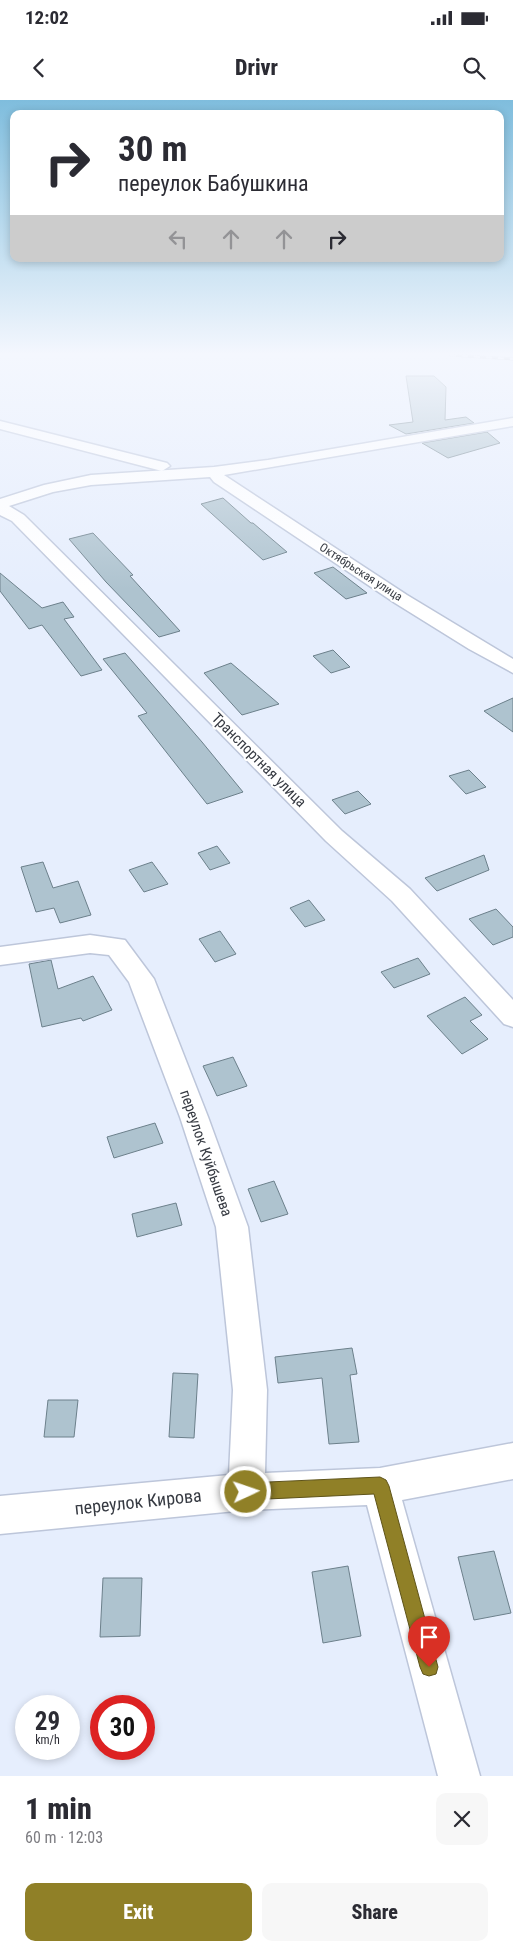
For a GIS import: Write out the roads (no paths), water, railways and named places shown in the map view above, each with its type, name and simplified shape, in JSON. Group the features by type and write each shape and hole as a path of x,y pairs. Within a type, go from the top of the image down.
{"street":[{"path":"32,433 161,466 214,472"},
{"path":"0,504 50,488 92,480 214,472 268,465 449,433"},
{"name":"Октябрьская улица","path":"214,472 219,479 274,517 446,628 513,667"},
{"name":"Транспортная улица","path":"0,508 18,518 334,836 401,895 513,1017"},
{"name":"переулок Куйбышева","path":"0,956 90,944 116,946 141,979 194,1117 232,1227 250,1390 246,1492"},
{"name":"переулок Кирова","path":"0,1516 246,1492 380,1486 513,1461"},
{"path":"380,1486 458,1776"}]}
